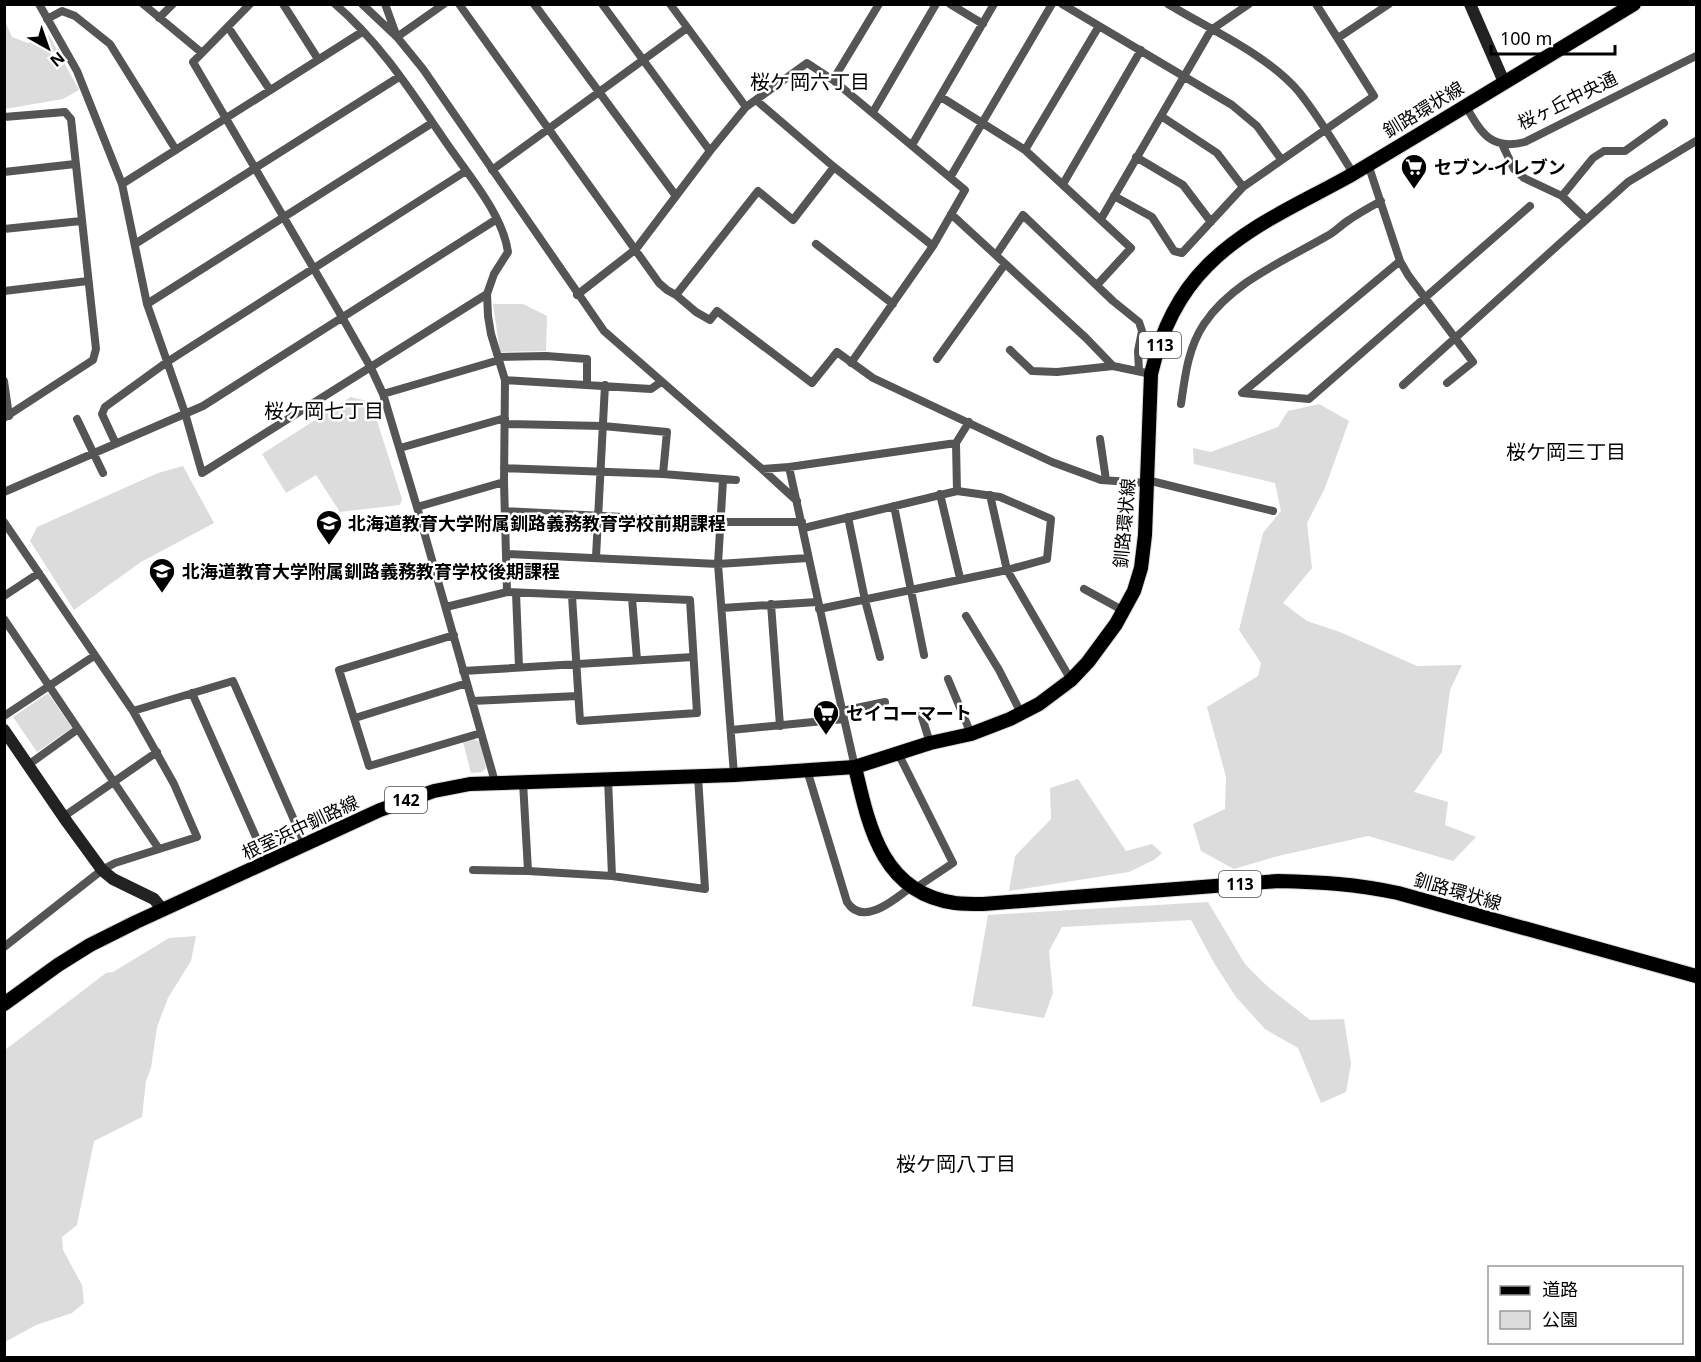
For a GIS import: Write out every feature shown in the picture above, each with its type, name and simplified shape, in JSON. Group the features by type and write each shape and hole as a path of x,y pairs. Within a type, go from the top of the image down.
{"main road":[{"name":"釧路環状線","path":"1629,6 1353,173 1254,230 1208,265 1192,284 1170,319 1145,372 1147,482 1141,568 1134,591 1124,610 1088,662 1071,680 1039,704 1021,713 971,734 930,743 855,767 876,844 885,861 912,888 928,896 955,903 983,904 1278,881 1356,885 1398,893 1696,976"},
{"name":"根室浜中釧路線","path":"4,1004 90,945 380,810 434,791 495,782 698,777 855,767"}],"street":[{"path":"39,4 77,70 122,184 147,304 185,412 202,473 487,294"},
{"path":"143,4 202,53"},
{"path":"159,18 173,4"},
{"path":"250,4 193,62 342,317 383,394 495,782"},
{"path":"283,4 318,59"},
{"path":"335,4 362,32 399,77 466,171 497,219 508,252 494,274 487,294 488,316 505,380 506,554 519,667"},
{"path":"362,4 397,37 423,69 604,331 797,501"},
{"path":"385,4 397,37"},
{"path":"397,37 444,4"},
{"path":"459,4 659,283 696,312 710,320 717,311 812,383 837,352 873,378 1052,462 1106,480 1147,482 1273,511"},
{"path":"534,4 676,196"},
{"path":"602,4 710,151"},
{"path":"670,4 746,107"},
{"path":"833,80 879,4"},
{"path":"873,112 936,4"},
{"path":"950,4 983,24"},
{"path":"912,145 994,4"},
{"path":"951,176 1052,4"},
{"path":"1062,4 1232,105 1257,126 1281,159"},
{"path":"1168,4 1268,64 1299,92 1353,173"},
{"path":"1101,219 1211,30 1250,4"},
{"path":"1114,196 1152,217 1174,251 1182,253 1243,187 1374,96 1316,4"},
{"path":"1338,38 1389,4"},
{"path":"1470,4 1504,82"},
{"path":"47,20 62,11 75,16 110,44 176,150"},
{"path":"1025,150 1099,26"},
{"path":"228,27 270,90"},
{"path":"492,170 687,28"},
{"path":"122,184 362,32"},
{"path":"1063,184 1141,50"},
{"name":"桜ヶ丘中央通","path":"1465,105 1483,133 1492,141 1513,145 1525,142 1696,56"},
{"path":"577,295 636,249 746,107 807,63 833,80 873,112 965,190 933,246 851,363"},
{"path":"135,244 399,77"},
{"path":"941,97 1025,150 1131,248 1097,285"},
{"path":"756,100 834,167 933,246"},
{"path":"4,117 65,112 70,119 96,349 93,360 7,417 4,381"},
{"path":"1161,116 1217,153 1243,187"},
{"path":"147,304 432,123"},
{"path":"1562,196 1593,158 1604,150 1625,151 1664,123"},
{"path":"1403,385 1628,182 1696,141"},
{"path":"1502,144 1514,169 1524,178 1562,196 1586,219"},
{"path":"1136,157 1183,185 1211,222"},
{"path":"4,172 75,164"},
{"path":"1368,164 1400,261 1473,362 1447,383"},
{"path":"676,295 758,191 793,220 834,167"},
{"path":"115,442 102,414 105,407 167,362 466,171"},
{"path":"1181,404 1188,360 1194,343 1203,325 1214,311 1252,278 1330,235 1347,221 1381,201"},
{"path":"1400,261 1242,393 1309,399 1530,206"},
{"path":"951,214 1113,366"},
{"path":"996,255 1023,215 1113,301 1139,322 1142,331 1138,351 1145,372 1113,366 1057,372 1032,371 1010,350"},
{"path":"4,492 115,442 203,406 497,219"},
{"path":"4,229 81,220"},
{"path":"816,244 893,304"},
{"path":"937,358 1005,264"},
{"path":"4,291 88,281"},
{"path":"383,394 499,359 546,356 587,359 587,384"},
{"path":"505,380 651,389 661,382"},
{"path":"596,557 605,385"},
{"path":"77,420 104,473"},
{"path":"400,448 505,421 667,432 663,474"},
{"path":"957,491 956,443 969,422"},
{"path":"1100,439 1106,480"},
{"path":"762,469 956,443"},
{"path":"789,467 855,767"},
{"path":"504,468 663,474 736,480"},
{"path":"723,480 718,564 734,775"},
{"path":"417,507 504,482"},
{"path":"506,511 803,525 848,517 957,491 1000,497 1051,519 1047,559 1007,570 960,578 865,600 818,606 771,604 722,608"},
{"path":"940,494 960,578"},
{"path":"990,495 1007,570 1071,680"},
{"path":"894,506 924,655"},
{"path":"848,517 865,600 880,657"},
{"path":"4,522 133,711 174,784 197,837 115,863 102,870 4,947"},
{"path":"506,554 718,564 808,558"},
{"path":"4,596 39,573"},
{"path":"1084,589 1124,610"},
{"path":"446,607 511,592 690,600 698,713 580,721 572,596"},
{"path":"632,598 637,660"},
{"path":"771,604 780,726"},
{"path":"966,616 999,670 1021,713"},
{"path":"4,619 159,849"},
{"path":"454,635 339,670 369,766 482,733"},
{"path":"4,716 94,656"},
{"path":"464,671 693,657"},
{"path":"948,679 971,734"},
{"path":"133,711 233,681 305,845"},
{"path":"355,718 467,683"},
{"path":"192,693 267,862"},
{"path":"472,701 578,696"},
{"path":"731,730 780,726 843,715 885,702"},
{"path":"921,714 930,743"},
{"path":"28,765 78,729"},
{"path":"4,730 102,870 113,879 154,899 163,910"},
{"path":"63,817 157,752"},
{"path":"807,770 847,902 851,909 858,913 871,911 891,902 953,862 898,753"},
{"path":"473,870 528,870 612,876 705,889 698,777"},
{"path":"609,779 612,876"},
{"path":"524,782 528,870"}],"green space":[{"path":"4,18 12,37 28,43 49,35 79,90 63,99 5,109"},
{"path":"493,304 523,304 547,316 546,351 500,352"},
{"path":"351,397 371,402 402,499 400,505 340,512 316,475 286,493 262,454"},
{"path":"1319,404 1349,421 1325,488 1307,523 1312,568 1283,603 1307,621 1340,632 1417,666 1462,665 1450,690 1442,752 1414,792 1448,802 1445,825 1476,837 1453,861 1368,836 1278,856 1234,869 1201,851 1193,824 1225,809 1226,777 1207,707 1258,676 1261,663 1239,630 1263,533 1281,511 1275,483 1194,464 1193,448 1211,452 1278,427 1288,411"},
{"path":"183,466 214,523 141,562 74,610 30,541 37,527 158,473"},
{"path":"48,693 72,728 37,752 13,717"},
{"path":"473,739 480,742 486,768 482,772 471,773 463,742"},
{"path":"1078,779 1126,851 1152,844 1162,853 1154,860 1129,872 1009,891 1015,856 1051,819 1050,788"},
{"path":"1208,902 1245,964 1268,987 1310,1020 1344,1019 1351,1064 1346,1092 1321,1103 1298,1048 1265,1029 1236,997 1214,963 1191,920 1062,927 1049,951 1053,993 1044,1018 972,1006 988,915"},
{"path":"196,936 191,961 168,998 157,1027 151,1068 146,1081 142,1117 94,1141 77,1225 62,1237 63,1250 82,1285 84,1303 72,1313 36,1325 5,1342 5,1050 106,973 113,972 169,938"}],"place":[{"name":"セブン-イレブン","path":"1414,190"},
{"name":"北海道教育大学附属釧路義務教育学校前期課程","path":"329,546"},
{"name":"北海道教育大学附属釧路義務教育学校後期課程","path":"162,594"},
{"name":"セイコーマート","path":"826,736"}],"district":[{"name":"桜ケ岡六丁目","path":"810,81"},
{"name":"桜ケ岡七丁目","path":"324,410"},
{"name":"桜ケ岡三丁目","path":"1566,451"},
{"name":"桜ケ岡八丁目","path":"956,1163"}]}
